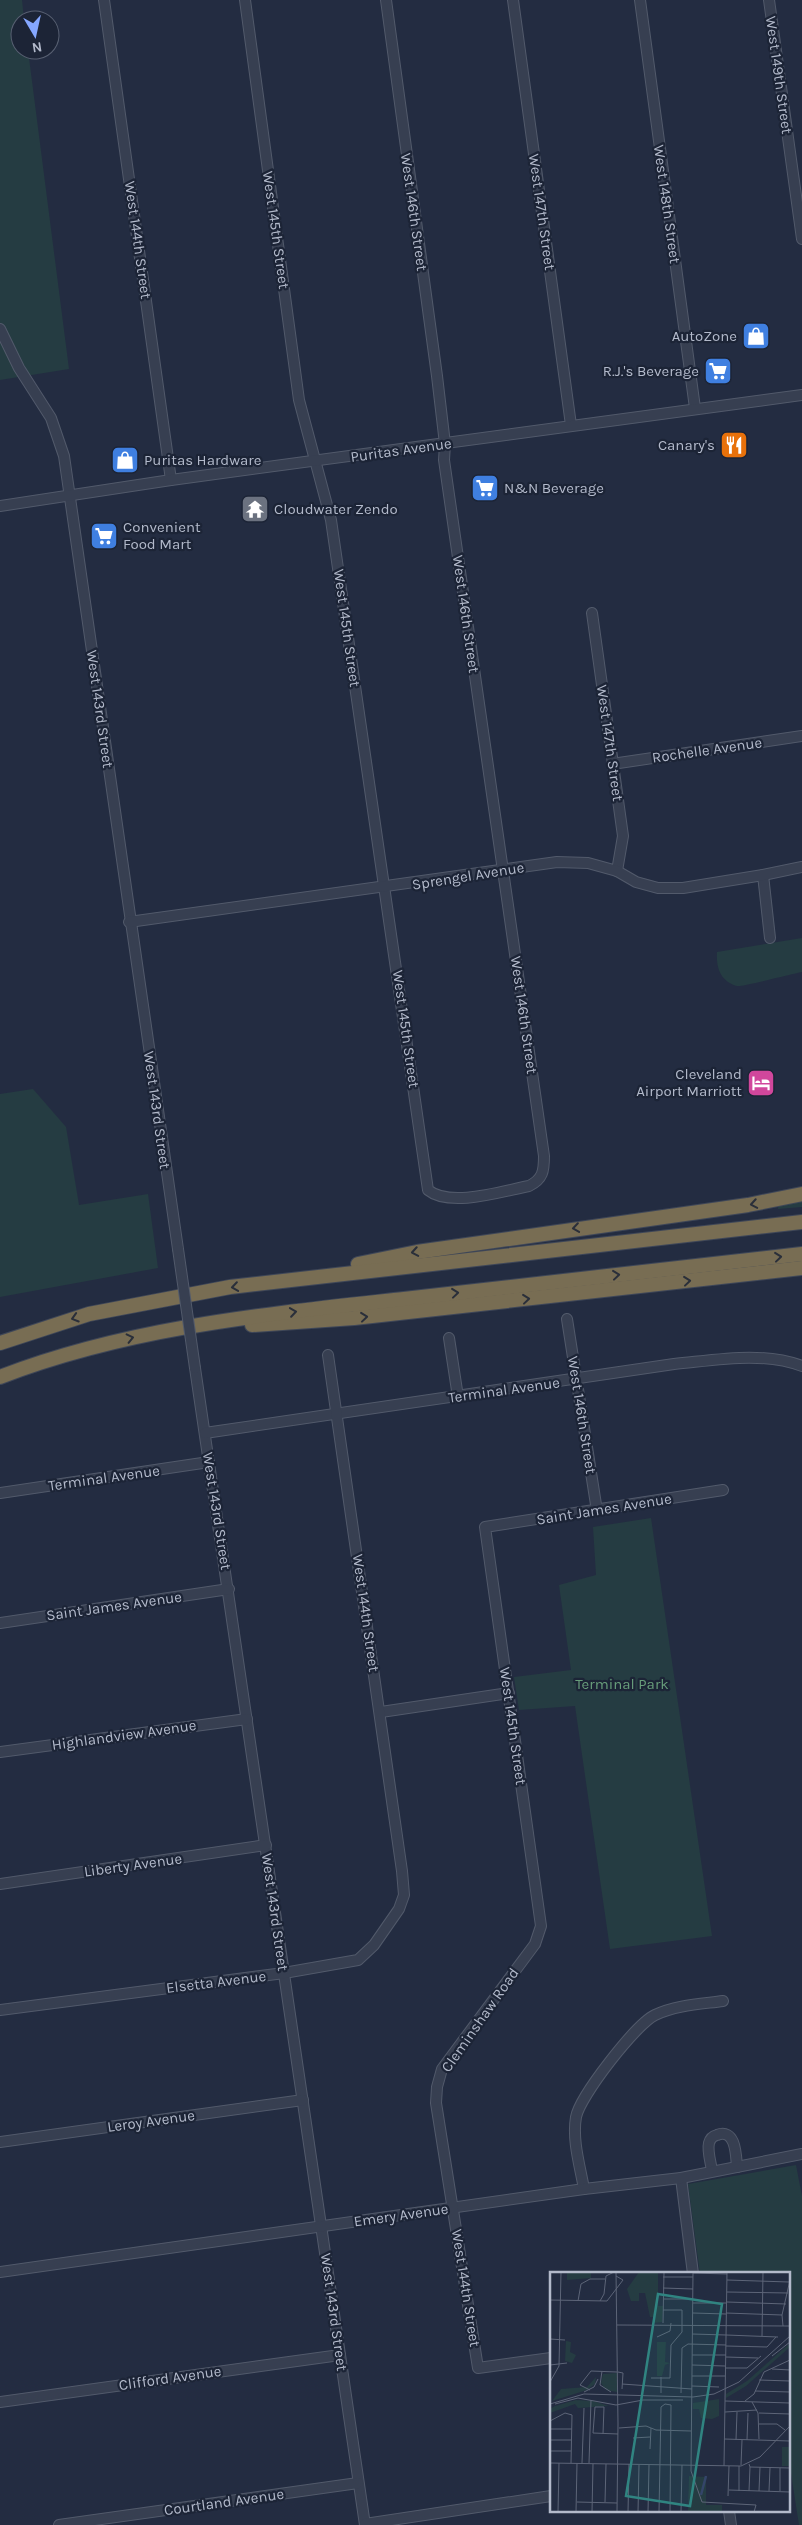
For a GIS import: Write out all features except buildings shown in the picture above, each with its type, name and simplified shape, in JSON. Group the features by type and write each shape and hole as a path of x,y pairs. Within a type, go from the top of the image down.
{"highway":[{"path":"0,1343 89,1314 130,1305 283,1280 416,1252 748,1206 802,1194"},
{"path":"283,1280 802,1222"},
{"path":"0,1377 98,1346 176,1328 324,1308 802,1254"},
{"path":"176,1328 312,1322 802,1268"}],"street":[{"name":"West 144th Street","path":"104,0 171,480"},
{"name":"West 145th Street","path":"245,0 299,400 331,520 386,888 428,1190 436,1196 459,1198 496,1193"},
{"name":"West 146th Street","path":"386,0 444,444 444,460 544,1156 543,1174 538,1181 529,1186 496,1193"},
{"name":"West 147th Street","path":"513,0 571,425"},
{"name":"West 148th Street","path":"640,0 695,408"},
{"name":"West 149th Street","path":"769,0 802,239"},
{"name":"West 143rd Street","path":"0,329 19,368 47,410 58,433 64,456 129,922 229,1589 365,2525"},
{"name":"Puritas Avenue","path":"0,506 70,497 171,480 802,394"},
{"name":"West 147th Street","path":"592,614 612,764 624,836 618,871"},
{"name":"Rochelle Avenue","path":"612,764 802,736"},
{"name":"Sprengel Avenue","path":"129,922 386,888 557,862 588,863 618,871 636,882 658,888 683,888 763,876 802,867"},
{"path":"763,876 770,938"},
{"name":"West 146th Street","path":"567,1319 597,1511"},
{"path":"449,1338 458,1397"},
{"name":"West 144th Street","path":"328,1355 381,1712 402,1871"},
{"name":"Terminal Avenue","path":"205,1433 674,1364 742,1358 786,1361 802,1366"},
{"name":"Terminal Avenue","path":"0,1493 209,1462"},
{"name":"Saint James Avenue","path":"485,1527 723,1490"},
{"name":"West 145th Street","path":"485,1527 541,1926"},
{"name":"Saint James Avenue","path":"0,1623 229,1589"},
{"path":"381,1712 509,1693"},
{"name":"Highlandview Avenue","path":"0,1752 247,1719"},
{"name":"Liberty Avenue","path":"0,1884 266,1845"},
{"name":"Elsetta Avenue","path":"0,2010 284,1973 358,1960 374,1946 399,1909 404,1895 402,1871"},
{"name":"Cleminshaw Road","path":"453,2208 436,2103 437,2086 442,2069 535,1944 541,1926"},
{"path":"584,2189 575,2136 576,2116 583,2099 633,2033 655,2015 684,2007 723,2001"},
{"name":"Leroy Avenue","path":"0,2142 302,2100"},
{"path":"712,2171 708,2145 712,2138 720,2134 728,2136 734,2142 737,2167"},
{"name":"Emery Avenue","path":"0,2272 584,2189 680,2178 802,2154"},
{"path":"680,2178 693,2272"},
{"name":"West 144th Street","path":"453,2208 478,2368 550,2358"},
{"name":"Clifford Avenue","path":"0,2402 340,2354"},
{"name":"Courtland Avenue","path":"59,2525 358,2483"},
{"path":"365,2525 550,2496"},
{"path":"729,2512 731,2525"}],"green space":[{"path":"0,0 22,0 23,10 10,10 10,60 29,60 69,369 0,380"},
{"path":"802,938 802,972 737,986 727,981 718,968 717,952"},
{"path":"33,1089 66,1127 79,1205 148,1194 158,1268 0,1297 0,1094"},
{"path":"802,1198 802,1207 778,1209 778,1204"},
{"name":"Terminal Park","path":"651,1518 712,1936 610,1949 575,1706 519,1710 514,1677 571,1670 559,1585 596,1575 593,1527"},
{"path":"796,2165 802,2196 802,2525 799,2525 790,2467 790,2272 700,2272 688,2184"}],"place":[{"name":"AutoZone","path":"756,336"},
{"name":"R.J.'s Beverage","path":"718,371"},
{"name":"Canary's","path":"734,445"},
{"name":"Puritas Hardware","path":"125,460"},
{"name":"N&N Beverage","path":"485,488"},
{"name":"Cloudwater Zendo","path":"255,509"},
{"name":"Convenient Food Mart","path":"104,536"},
{"name":"Cleveland Airport Marriott","path":"761,1083"}]}
